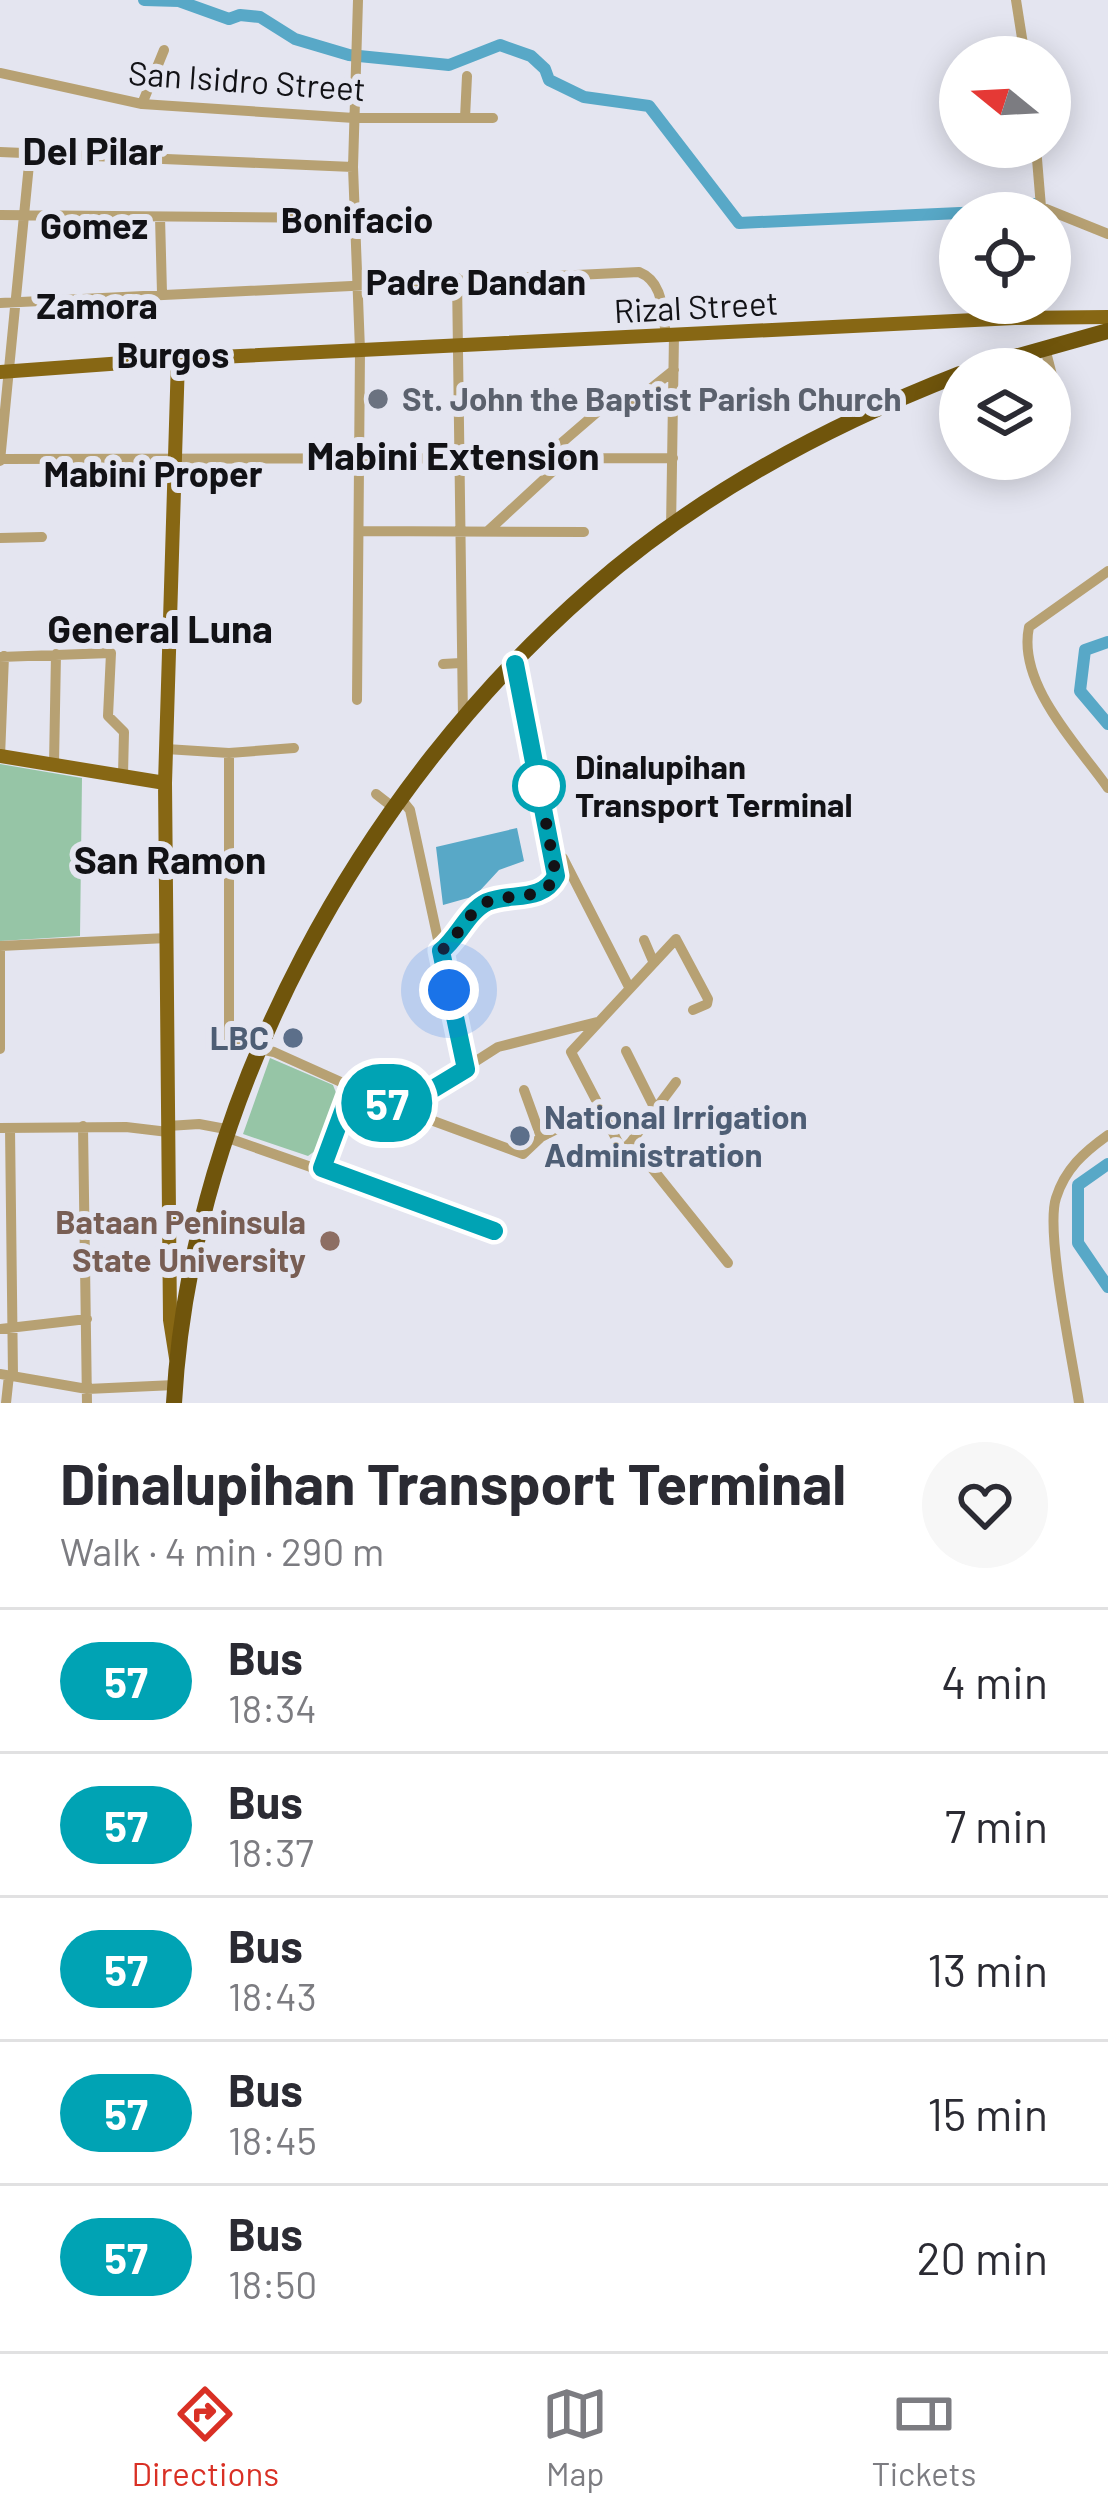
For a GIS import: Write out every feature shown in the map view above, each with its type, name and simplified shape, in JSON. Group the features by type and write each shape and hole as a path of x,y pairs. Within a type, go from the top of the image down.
{"highway":[{"path":"1045,348 1108,331"},
{"path":"174,1394 202,1231 261,1048 317,930 435,753 593,587 694,512 835,430 939,383"}],"main road":[{"name":"Rizal Street","path":"6,372 457,345 1108,317"},
{"path":"177,1363 170,1320 165,783 178,359"},
{"path":"0,756 165,783"}],"street":[{"path":"357,700 360,350 352,167 358,0"},
{"path":"1016,0 1022,36"},
{"path":"142,104 164,50"},
{"name":"San Isidro Street","path":"0,73 142,104 354,118 494,118"},
{"path":"465,118 467,76"},
{"path":"0,152 352,167"},
{"path":"30,154 0,461 673,458"},
{"path":"1038,168 1041,207 1108,234"},
{"path":"0,215 354,218"},
{"path":"160,217 162,292"},
{"path":"0,303 639,272 651,277 658,289 670,335 674,370 671,530"},
{"path":"458,278 463,721"},
{"path":"544,458 602,408 623,411 674,370"},
{"path":"488,530 567,458"},
{"path":"673,494 694,512"},
{"path":"360,531 584,532"},
{"path":"0,538 42,538"},
{"path":"1108,571 1029,626 1026,641 1030,666 1049,704 1108,788"},
{"path":"0,756 2,657 110,653 108,716 124,732 123,776"},
{"path":"54,764 56,654"},
{"path":"443,664 461,663"},
{"path":"441,951 488,902 518,898 550,886 556,876 515,664"},
{"path":"420,741 435,753"},
{"path":"166,749 229,753 294,748"},
{"path":"229,753 229,1043 261,1048 400,1109 523,1154 542,1137 598,1108"},
{"path":"376,794 410,810 466,1069"},
{"path":"554,862 563,858 629,987"},
{"path":"0,1049 0,946 167,938"},
{"path":"693,1010 708,999 676,938 571,1052 598,1108 728,1263"},
{"path":"644,940 653,962"},
{"path":"400,1109 499,1047 597,1022"},
{"path":"626,1051 656,1111"},
{"path":"609,1164 676,1082"},
{"path":"322,1168 352,1087"},
{"path":"524,1090 542,1137"},
{"path":"6,1403 14,1326 5,1128 168,1129 199,1124 494,1231"},
{"path":"83,1126 88,1403"},
{"path":"1079,1403 1057,1261 1054,1201 1078,1156 1108,1135"},
{"path":"0,1329 87,1319"},
{"path":"7,1375 87,1389 174,1394"}],"green space":[{"path":"0,764 82,778 80,936 0,941"},
{"path":"270,1058 333,1085 338,1098 319,1148 308,1156 243,1134"}],"water":[{"path":"517,828 524,861 499,870 475,896 443,905 436,847"}],"waterway":[{"path":"144,0 179,1 229,19 260,17 295,39 349,55 449,65 500,45 531,56 549,80 584,97 649,106 739,223 939,214"},
{"path":"1108,642 1085,650 1080,691 1108,724"},
{"path":"1108,1164 1078,1185 1078,1243 1108,1287"}],"bus line":[{"name":"57","path":"494,1231 322,1168 352,1087 400,1109 466,1069 441,951 488,902 538,892 556,876 515,664"}],"place":[{"name":"St. John the Baptist Parish Church","path":"378,399"},
{"name":"Dinalupihan Transport Terminal","path":"539,786"},
{"name":"LBC","path":"293,1038"},
{"name":"National Irrigation Administration","path":"520,1136"},
{"name":"Bataan Peninsula State University","path":"330,1241"}],"district":[{"name":"Del Pilar","path":"93,151"},
{"name":"Bonifacio","path":"357,220"},
{"name":"Gomez","path":"94,226"},
{"name":"Padre Dandan","path":"476,282"},
{"name":"Zamora","path":"97,306"},
{"name":"Burgos","path":"173,355"},
{"name":"Mabini Extension","path":"453,456"},
{"name":"Mabini Proper","path":"153,474"},
{"name":"General Luna","path":"160,629"},
{"name":"San Ramon","path":"170,860"}],"route":[{"path":"449,990 441,951 478,909 488,902 538,892 556,876 537,774 539,786"}]}
